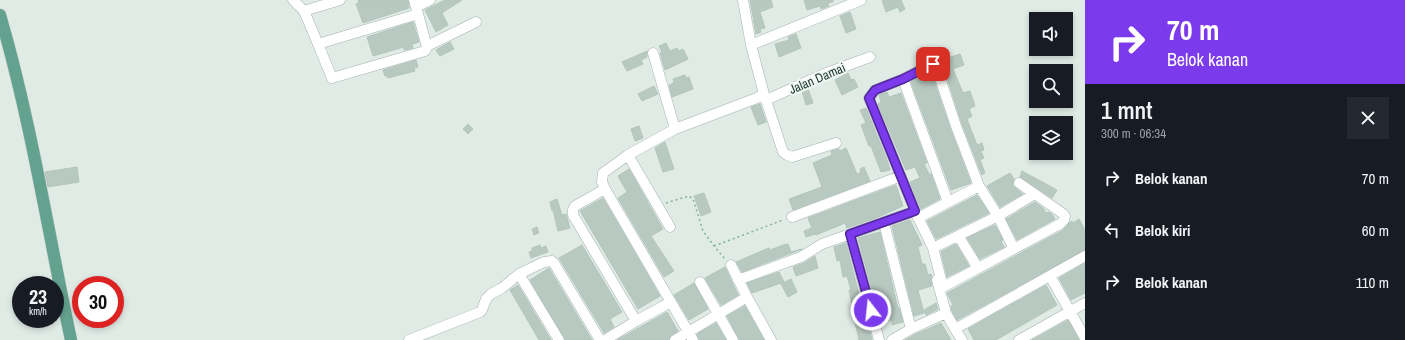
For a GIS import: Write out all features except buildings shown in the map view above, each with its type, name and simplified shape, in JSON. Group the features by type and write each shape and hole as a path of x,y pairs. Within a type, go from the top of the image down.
{"main road":[{"path":"0,15 26,114 71,340"}],"street":[{"path":"293,0 304,11 332,78 425,51 427,46 416,7"},
{"path":"304,11 340,0"},
{"path":"318,44 416,7 430,0"},
{"path":"743,0 751,45 765,97 783,152 792,157 836,143"},
{"path":"751,45 861,0"},
{"path":"427,46 476,22"},
{"path":"653,53 675,129"},
{"name":"Jalan Damai","path":"605,189 602,182 603,173 628,156 675,129 870,57"},
{"path":"962,340 946,313 932,252 869,98 875,90 903,79 933,64 936,66 956,126 979,186 998,216 1014,248"},
{"path":"903,79 948,202"},
{"path":"628,156 670,227"},
{"path":"792,216 901,176"},
{"path":"941,287 1060,224 1064,220 1062,213 1019,183"},
{"path":"738,280 801,257 822,244 884,222 917,214 948,202 979,186"},
{"path":"636,321 573,215 572,210 575,206 605,189 691,336"},
{"path":"932,252 958,236 998,216 1034,194"},
{"path":"884,222 911,329"},
{"path":"850,234 880,340"},
{"path":"958,236 978,268"},
{"path":"955,329 1085,256"},
{"path":"409,340 480,312 486,299 491,294 502,288 519,274 544,262 552,261 600,340"},
{"path":"731,265 771,340"},
{"path":"519,274 559,340"},
{"path":"1050,276 1085,338"},
{"path":"700,282 733,340"},
{"path":"675,340 691,336 718,314 747,297"},
{"path":"605,340 636,321 672,302"},
{"path":"1019,340 1085,302"},
{"path":"892,340 911,329 946,313"}],"path":[{"path":"657,206 689,196 693,199 703,231 731,265"},
{"path":"714,246 792,216"}],"route":[{"path":"871,310 850,234 915,211 869,98 875,90 903,79 933,64"}]}
